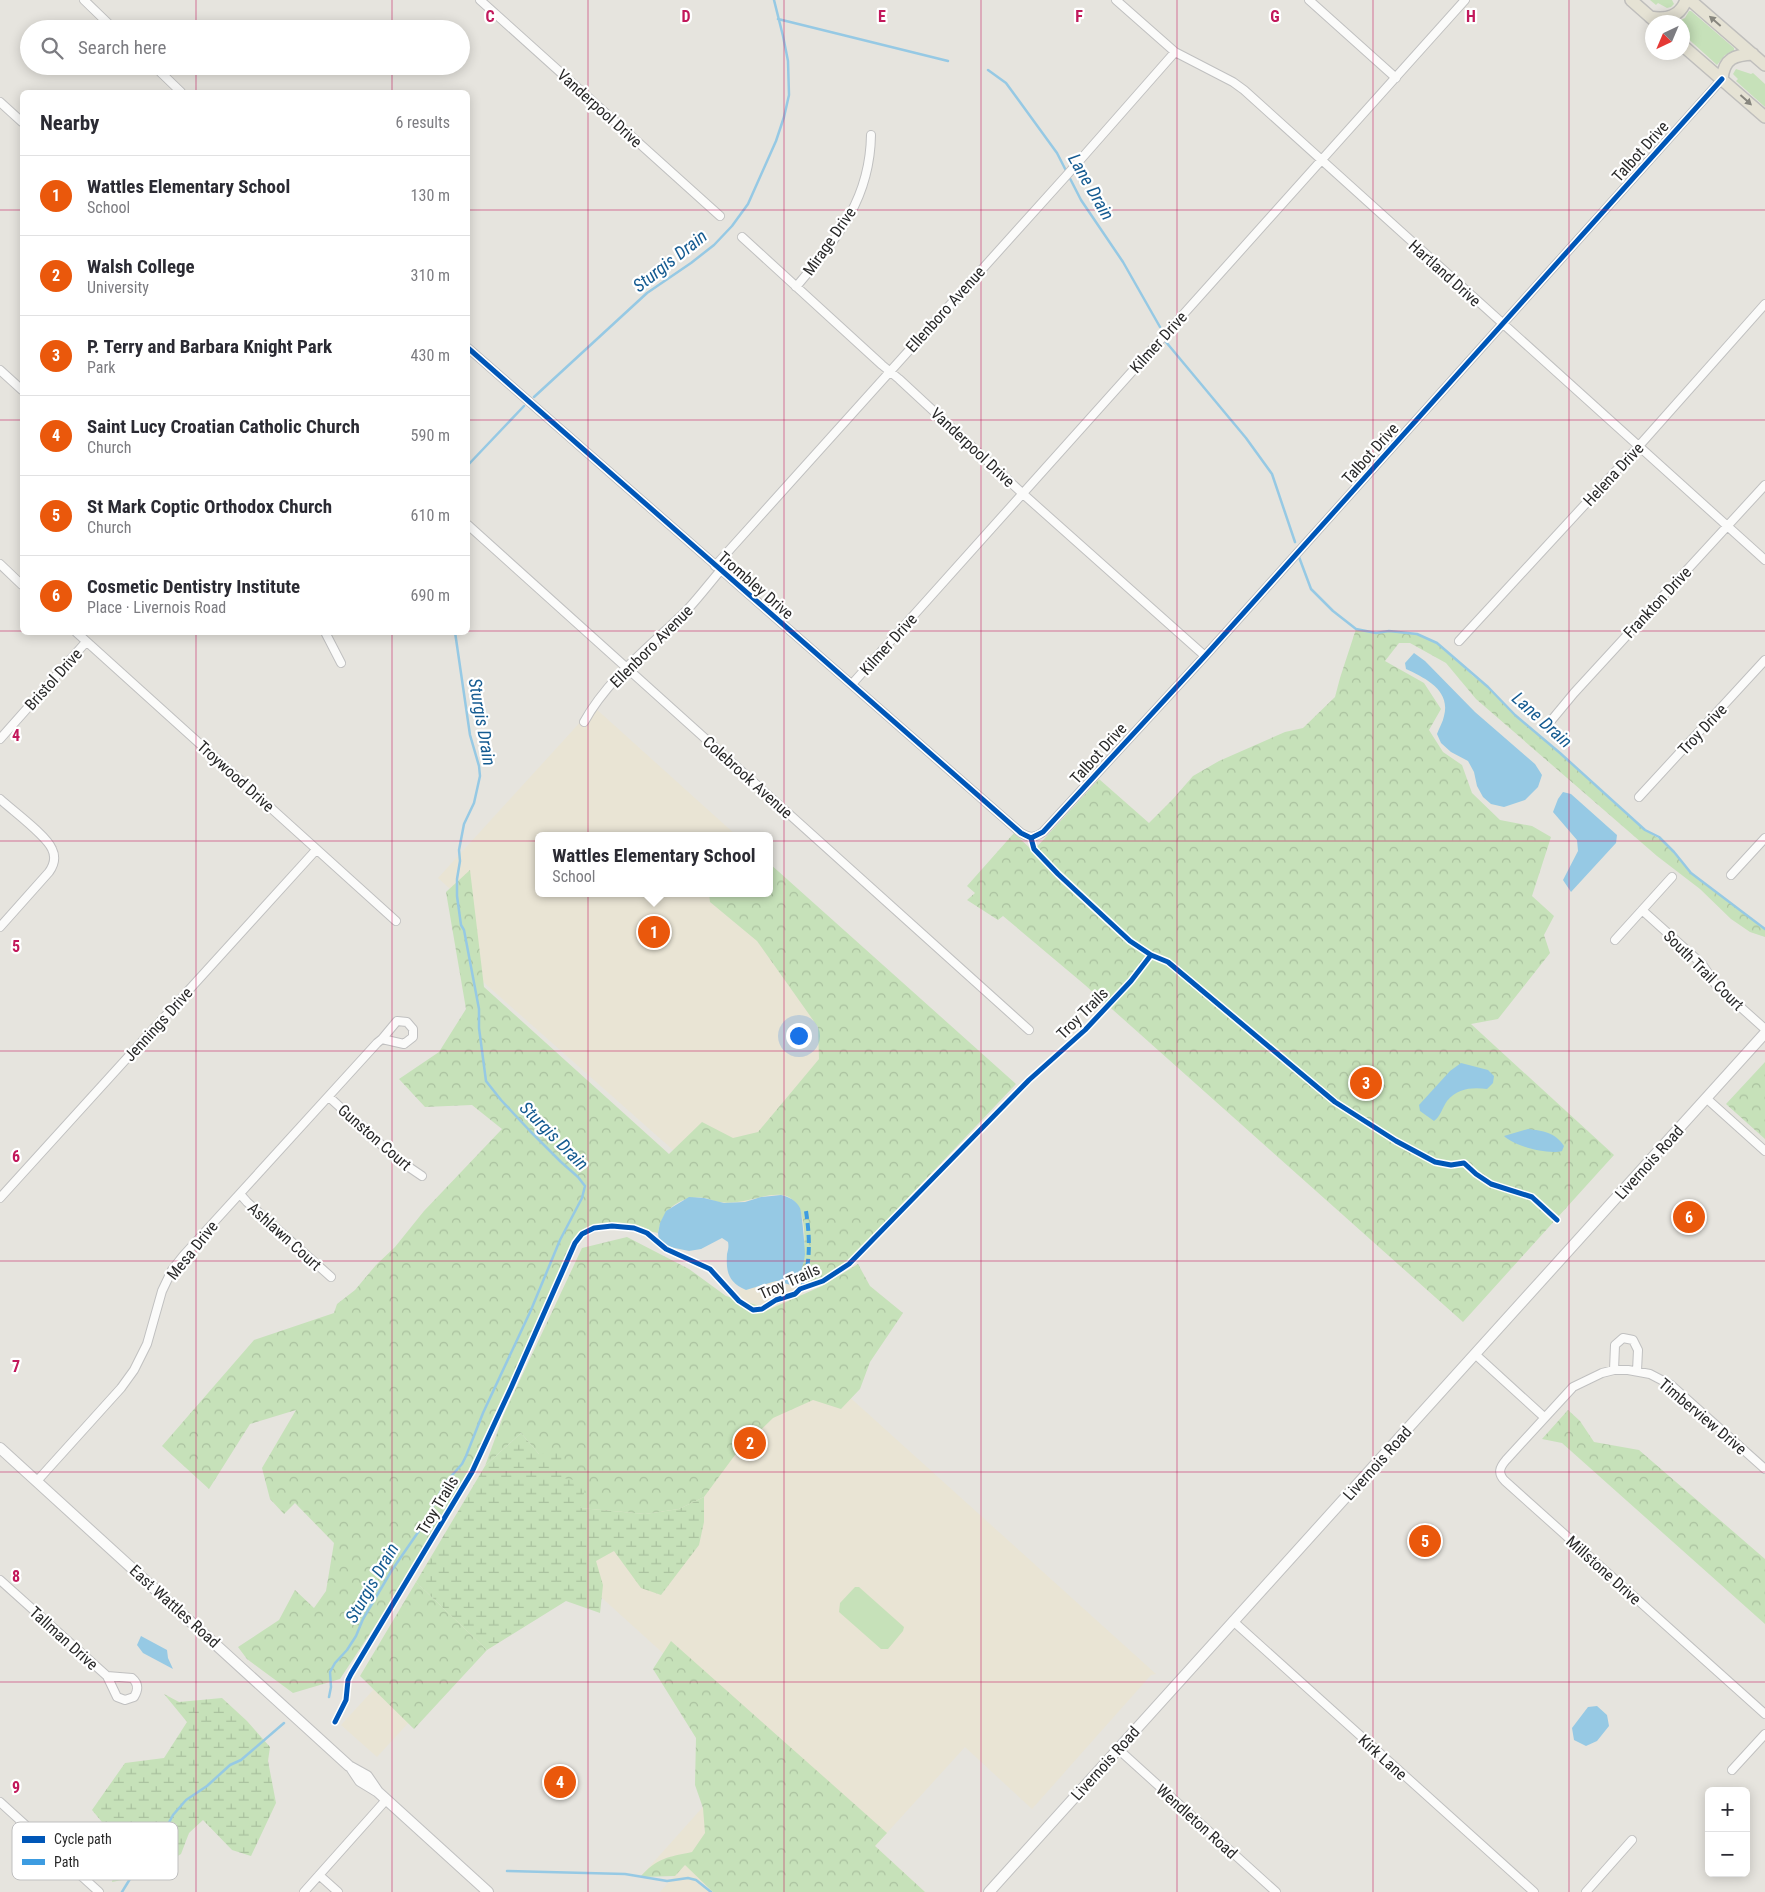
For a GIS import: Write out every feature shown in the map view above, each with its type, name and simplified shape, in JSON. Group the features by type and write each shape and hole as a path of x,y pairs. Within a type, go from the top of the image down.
{"main road":[{"path":"1631,0 1648,15"},
{"path":"1674,15 1681,10 1686,0"},
{"path":"1690,0 1765,65"},
{"path":"1690,52 1765,117"},
{"path":"1722,79 1722,70 1730,60 1742,55 1753,54"},
{"name":"Livernois Road","path":"989,1892 1765,1033"},
{"name":"East Wattles Road","path":"0,1448 349,1766 367,1776 386,1800"},
{"path":"386,1800 488,1892"}],"street":[{"path":"84,0 105,20"},
{"name":"Vanderpool Drive","path":"480,0 720,216"},
{"name":"Hartland Drive","path":"1116,0 1175,52 1233,82 1765,560"},
{"path":"1309,0 1396,78"},
{"name":"Kilmer Drive","path":"852,684 1465,0"},
{"name":"Ellenboro Avenue","path":"584,722 594,704 626,668 687,609 717,568 889,371 1066,176 1175,52"},
{"path":"163,75 179,90"},
{"name":"Talbot Drive","path":"1031,838 1043,832 1205,656 1722,79"},
{"path":"0,102 20,120"},
{"name":"Mirage Drive","path":"796,287 838,234 853,211 865,180 870,155 871,135"},
{"name":"Vanderpool Drive","path":"742,237 1022,493 1205,656"},
{"name":"Helena Drive","path":"1459,641 1638,447 1765,304"},
{"name":"Trombley Drive","path":"470,350 1021,833 1031,838"},
{"path":"0,370 20,388"},
{"name":"Frankton Drive","path":"1550,722 1574,693 1765,485"},
{"name":"Colebrook Avenue","path":"470,527 1029,1030"},
{"path":"0,564 20,583"},
{"name":"Troywood Drive","path":"79,635 396,921"},
{"path":"327,635 341,663"},
{"name":"Bristol Drive","path":"0,739 86,642"},
{"name":"Troy Drive","path":"1639,797 1765,660"},
{"path":"0,799 46,840 54,855 54,862 49,872 0,927"},
{"path":"1731,875 1765,838"},
{"name":"Jennings Drive","path":"0,1198 316,850"},
{"path":"1614,940 1672,877"},
{"name":"South Trail Court","path":"1642,910 1702,964 1716,985 1765,1029"},
{"name":"Mesa Drive","path":"37,1482 127,1380 147,1344 158,1302 172,1270 382,1039"},
{"name":"Gunston Court","path":"330,1097 397,1159 422,1176"},
{"path":"1706,1098 1765,1151"},
{"name":"Ashlawn Court","path":"240,1194 330,1277"},
{"path":"1614,1370 1615,1345 1623,1338 1628,1338 1633,1340 1638,1350 1637,1371"},
{"path":"1476,1355 1544,1418"},
{"name":"Timberview Drive","path":"1544,1418 1574,1387 1593,1376 1614,1370 1637,1371 1650,1374 1671,1385 1765,1469"},
{"name":"Millstone Drive","path":"1544,1418 1501,1466 1502,1478 1765,1714"},
{"name":"Tallman Drive","path":"0,1580 107,1676"},
{"name":"Kirk Lane","path":"1234,1621 1534,1892"},
{"path":"1732,1770 1765,1734"},
{"name":"Wendleton Road","path":"1118,1749 1276,1892"},
{"path":"304,1892 386,1800"},
{"path":"0,1802 22,1822"},
{"path":"1586,1892 1632,1840"},
{"path":"319,1875 338,1892"},
{"path":"86,1880 99,1892"}],"shaded area":[{"path":"594,707 733,832 535,832 535,897 773,896 1003,1075 772,1327 1156,1674 1151,1675 1032,1809 965,1747 875,1846 925,1892 660,1892 674,1876 642,1875 761,1742 559,1559 377,1757 341,1725 780,1247 472,972 459,897 438,878"}],"green space":[{"path":"1650,0 1672,0 1674,4 1667,8 1658,3 1656,5"},
{"path":"1691,11 1734,48 1734,52 1725,55 1717,65 1690,40 1690,15 1687,15"},
{"path":"1736,69 1753,73 1765,84 1765,107 1736,81 1738,79 1733,74"},
{"path":"1356,629 1376,633 1389,631 1417,634 1443,647 1473,676 1488,687 1515,715 1563,755 1645,830 1664,842 1691,873 1765,929 1765,937 1750,932 1731,919 1700,889 1657,856 1476,699 1446,663 1410,643 1399,643 1385,661 1424,683 1441,709 1429,730 1443,752 1462,765 1472,793 1500,820 1532,826 1551,837 1532,896 1554,916 1544,935 1550,953 1498,1019 1471,1024 1614,1155 1463,1322 1085,985 1003,916 998,920 967,900 975,893 967,886 1014,833 1033,851 1099,779 1149,823 1193,776 1219,761 1285,732 1303,728 1335,697"},
{"path":"773,867 1016,1084 848,1261 804,1289 796,1282 800,1273 804,1247 803,1219 799,1208 792,1199 782,1195 771,1195 731,1203 717,1202 705,1198 687,1199 668,1211 658,1233 614,1224 576,1239 501,1409 431,1541 340,1679 293,1693 247,1659 238,1647 279,1620 295,1590 314,1608 326,1591 334,1543 295,1503 284,1514 270,1499 262,1468 296,1410 250,1424 209,1489 162,1446 254,1340 334,1313 337,1304 355,1290 376,1265 395,1247 424,1211 502,1129 472,1105 425,1107 399,1079 439,1052 466,1009 446,892 470,870 484,987 669,1154 702,1122 733,1138 758,1132 819,1059 818,1027 757,941 710,902 709,897 773,897"},
{"path":"1765,1062 1765,1139 1726,1104"},
{"path":"627,1237 689,1269 726,1296 770,1309 822,1286 858,1264 870,1286 903,1313 870,1362 860,1389 841,1409 813,1400 773,1418 735,1455 704,1497 679,1509 645,1514 580,1508 562,1478 521,1433 485,1466 504,1414 582,1248"},
{"path":"1568,1410 1580,1421 1594,1442 1639,1450 1765,1559 1765,1624 1562,1443 1542,1439"},
{"path":"521,1433 539,1454 564,1451 562,1478 587,1482 580,1508 645,1514 679,1509 704,1497 704,1522 699,1545 661,1595 641,1588 614,1551 596,1561 603,1585 600,1613 566,1601 487,1650 416,1582 485,1466"},
{"path":"416,1582 487,1650 414,1729 360,1676"},
{"path":"855,1587 859,1587 904,1627 903,1631 888,1649 881,1649 839,1612 840,1603"},
{"path":"671,1641 887,1833 875,1846 925,1892 713,1892 685,1865 675,1876 640,1877 663,1859 692,1852 705,1833 703,1808 695,1785 696,1738 653,1669"},
{"path":"164,1694 179,1702 222,1698 247,1721 270,1747 268,1761 276,1803 251,1856 232,1850 203,1820 189,1833 181,1854 178,1856 178,1822 102,1822 92,1810 125,1763 164,1758 187,1722"}],"water":[{"path":"1414,653 1425,661 1475,712 1535,764 1542,775 1538,787 1525,800 1504,807 1491,804 1483,797 1477,786 1474,772 1468,761 1451,752 1441,743 1437,734 1444,716 1444,699 1435,686 1421,676 1406,669 1405,663"},
{"path":"1563,792 1571,794 1617,835 1616,843 1571,892 1563,880 1578,851 1577,840 1553,812"},
{"path":"1461,1063 1488,1070 1494,1076 1493,1083 1487,1089 1471,1088 1455,1093 1447,1101 1434,1121 1420,1111 1419,1105 1450,1071"},
{"path":"1528,1129 1553,1135 1564,1146 1562,1151 1548,1152 1532,1149 1515,1143 1504,1136"},
{"path":"781,1195 792,1199 801,1211 805,1251 799,1276 791,1285 776,1281 746,1290 735,1284 729,1276 727,1266 728,1242 722,1238 701,1249 689,1251 665,1246 659,1241 660,1223 666,1211 689,1197 704,1198 724,1203 745,1202 761,1197"},
{"path":"141,1636 167,1650 173,1669 143,1653 137,1645"},
{"path":"1597,1706 1607,1715 1609,1726 1597,1741 1586,1746 1574,1740 1572,1728 1588,1707"}],"waterway":[{"name":"Sturgis Drain","path":"534,397 647,293 714,245 732,226 748,204 776,141 789,95 788,61 774,0"},
{"name":"Lane Drain","path":"778,19 948,61"},
{"name":"Lane Drain","path":"988,70 1006,83 1057,153 1081,200 1123,262 1160,327"},
{"name":"Lane Drain","path":"1166,342 1246,438 1272,474 1295,542"},
{"name":"Sturgis Drain","path":"470,463 524,406"},
{"name":"Lane Drain","path":"1299,557 1311,589 1333,611 1356,629 1376,633 1389,631 1417,634 1437,643 1645,830 1659,837 1691,873 1765,929"},
{"name":"Sturgis Drain","path":"329,1697 331,1687 330,1672 335,1663 356,1636 363,1619 392,1570 421,1528 446,1482 462,1464 560,1240 582,1198 585,1186 530,1131 486,1081 479,1028 479,1009 464,930 461,925 457,896 459,850 464,824 474,803 480,776 470,735 455,635"},
{"name":"Sturgis Drain","path":"169,1822 186,1800 207,1786 230,1765 241,1760 284,1723"},
{"path":"507,1871 625,1874 667,1881 688,1878 696,1880 711,1892"},
{"name":"Sturgis Drain","path":"122,1892 129,1880"}],"marked path":[{"path":"801,1290 807,1271 809,1251 806,1211"}],"cycle path":[{"path":"1031,838 1043,832 1205,656 1722,79"},
{"path":"470,350 1021,833 1031,838"},
{"path":"1031,838 1034,849 1058,874 1130,941 1151,955 1168,962 1335,1102 1396,1141 1435,1162 1451,1165 1464,1163 1491,1184 1532,1197 1557,1220"},
{"name":"Troy Trails","path":"335,1722 346,1700 348,1680 351,1674 472,1472 575,1243 582,1234 594,1228 612,1226 634,1228 647,1233 666,1249 710,1269 739,1301 753,1310 762,1309 776,1300 795,1294 800,1289 823,1281 849,1264 1029,1080 1085,1030 1131,981 1151,955"}],"place":[{"name":"Wattles Elementary School","path":"654,932"},
{"name":"P. Terry and Barbara Knight Park","path":"1366,1083"},
{"name":"Cosmetic Dentistry Institute","path":"1689,1217"},
{"name":"Walsh College","path":"750,1443"},
{"name":"St Mark Coptic Orthodox Church","path":"1425,1541"},
{"name":"Saint Lucy Croatian Catholic Church","path":"560,1782"}]}
